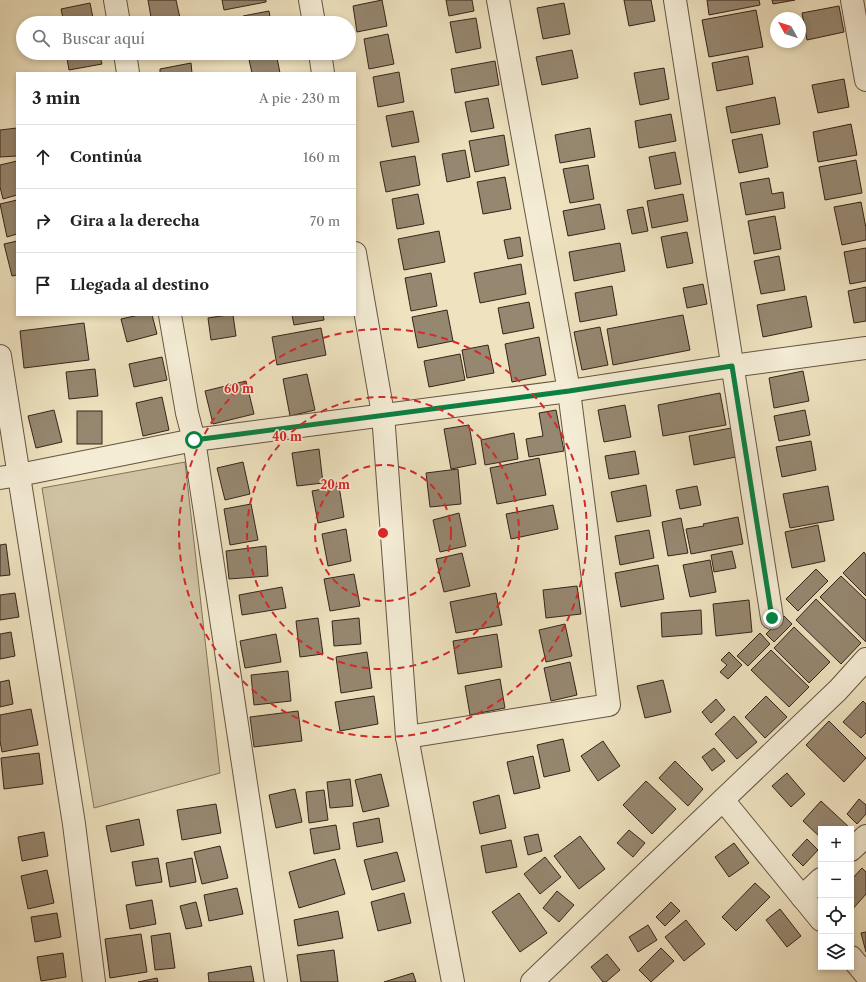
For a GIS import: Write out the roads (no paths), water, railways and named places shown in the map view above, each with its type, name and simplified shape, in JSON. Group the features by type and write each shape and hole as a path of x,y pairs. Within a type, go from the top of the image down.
{"street":[{"path":"115,0 118,16"},
{"path":"310,0 313,16"},
{"path":"407,737 609,705 569,391 498,0"},
{"path":"675,0 772,618"},
{"path":"858,12 866,80"},
{"path":"125,60 128,72"},
{"path":"321,60 323,72"},
{"path":"356,260 383,414 407,737 453,982"},
{"path":"170,316 187,413 194,440 276,982"},
{"path":"9,477 194,440 383,414 569,391 732,366 866,348"},
{"path":"0,356 9,477 74,824 94,982"},
{"path":"532,982 838,690 866,659"},
{"path":"723,800 818,916"},
{"path":"854,847 866,836"},
{"path":"802,897 818,882"},
{"path":"854,961 866,975"}]}
